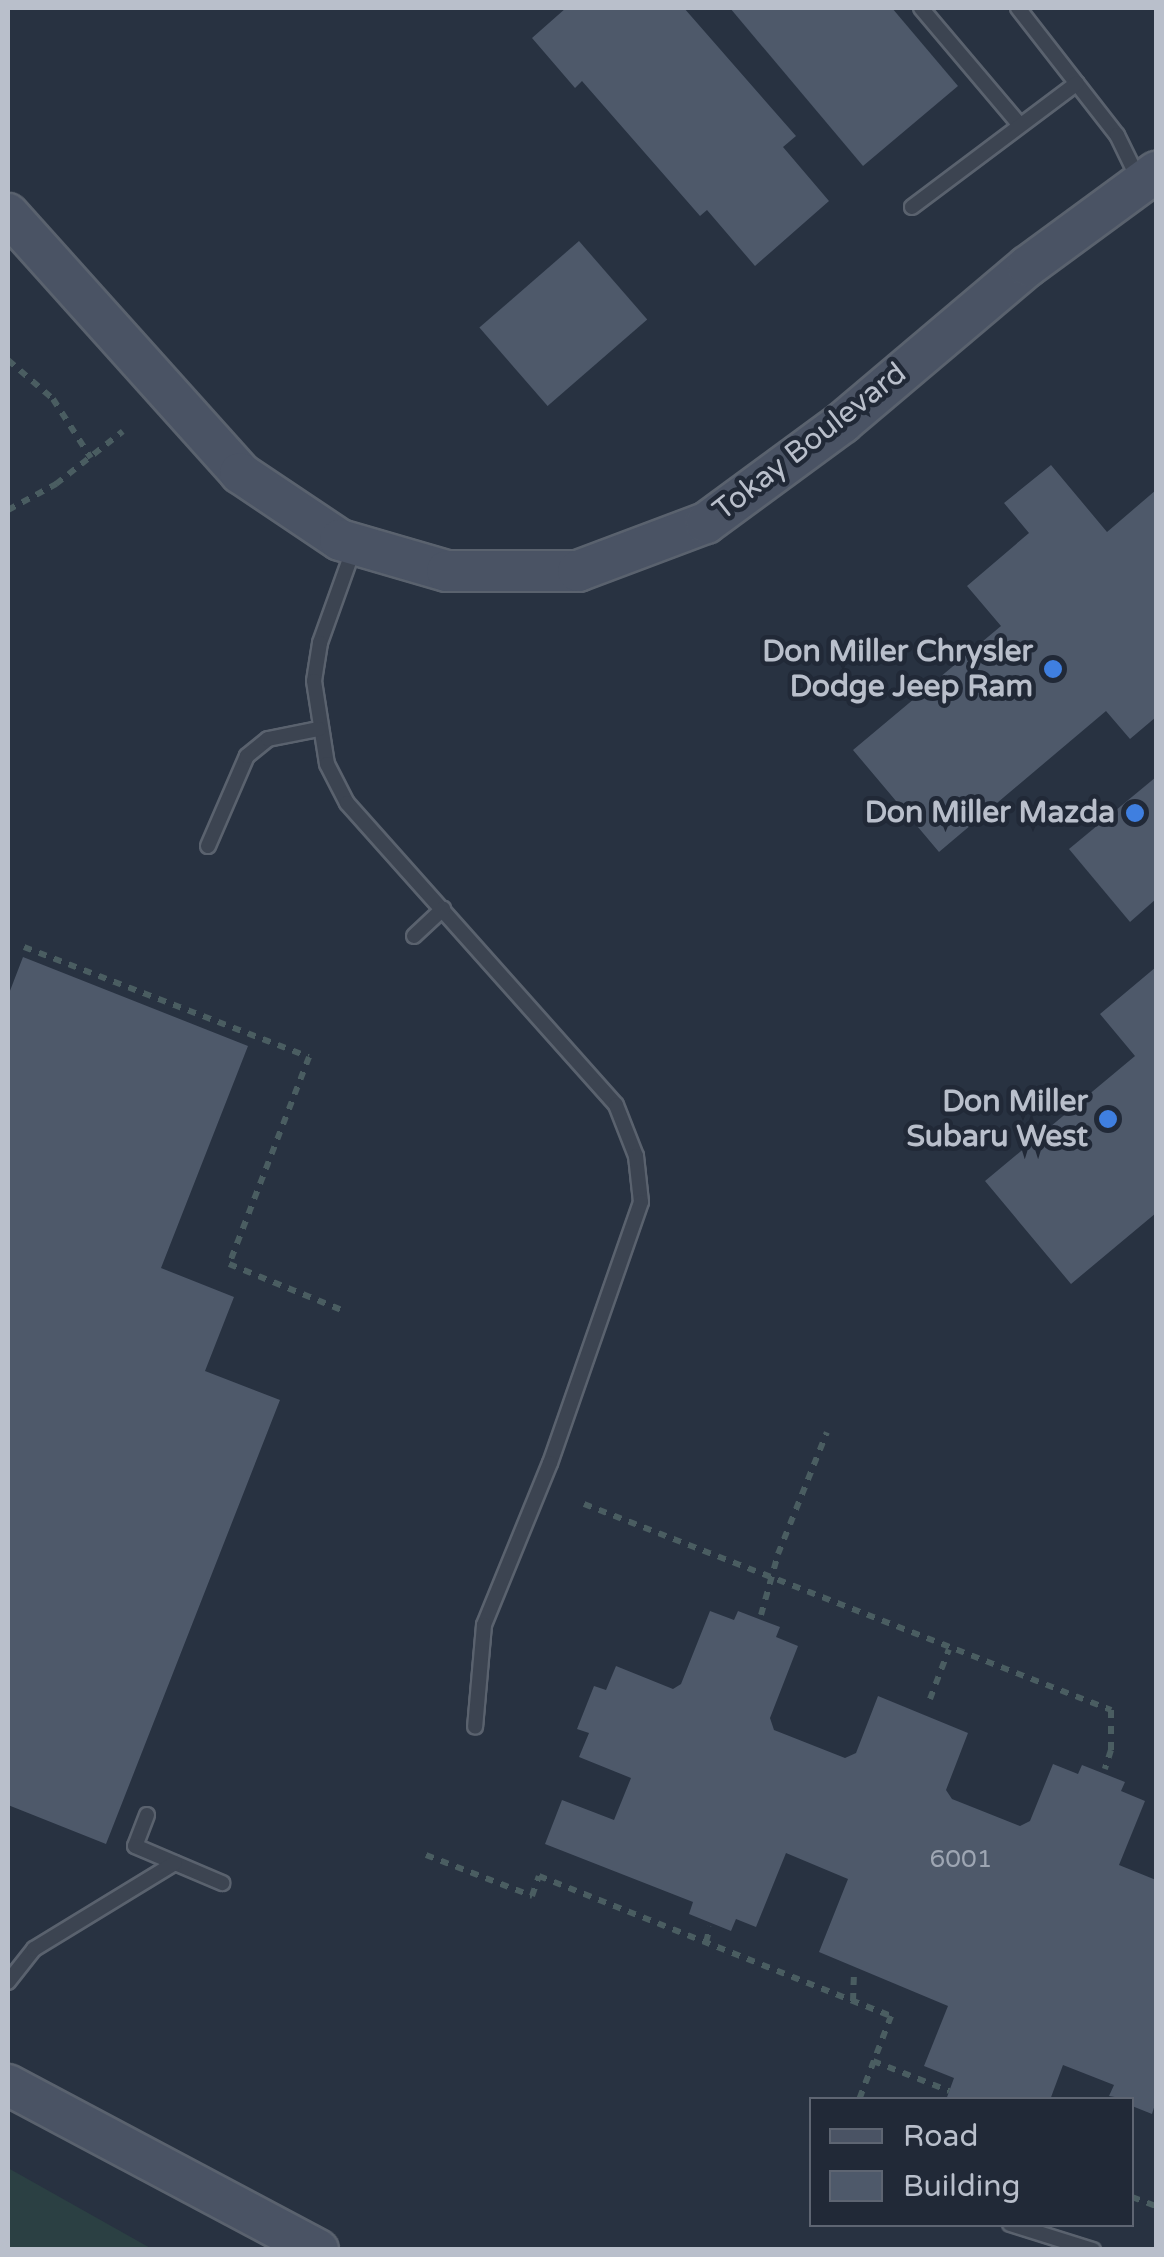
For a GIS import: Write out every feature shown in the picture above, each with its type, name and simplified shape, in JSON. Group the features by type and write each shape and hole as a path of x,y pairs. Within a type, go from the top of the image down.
{"street":[{"name":"Tokay Boulevard","path":"8,214 240,473 340,540 447,571 578,571 706,524 842,423 1028,266 1149,178"},
{"path":"8,2086 322,2247"}],"lane":[{"path":"922,8 1020,125"},
{"path":"1018,8 1149,178"},
{"path":"912,207 1077,83"},
{"path":"355,545 320,643 314,681 327,764 346,804 616,1105 636,1156 642,1202 550,1463 484,1624 475,1726"},
{"path":"208,846 247,756 268,739 319,729"},
{"path":"414,936 443,909"},
{"path":"147,1814 135,1846 222,1884"},
{"path":"8,1982 34,1949 174,1863"},
{"path":"1018,2227 1071,2247 1093,2250"}],"path":[{"path":"8,360 53,399 91,458"},
{"path":"8,510 56,484 123,432"},
{"path":"24,947 309,1057 229,1264 344,1311"},
{"path":"761,1615 771,1577 827,1432"},
{"path":"584,1504 1111,1710 1111,1750 1105,1769"},
{"path":"930,1699 948,1648"},
{"path":"426,1855 532,1896 539,1876 891,2016 860,2097"},
{"path":"706,1942 710,1927"},
{"path":"854,1972 854,2001"},
{"path":"874,2061 949,2091"}],"green space":[{"path":"8,2168 152,2249 8,2249"}],"building":[{"path":"566,8 684,8 796,136 783,147 829,201 755,266 707,210 700,216 582,81 575,88 532,38"},
{"path":"730,8 892,8 958,86 863,166"},
{"path":"579,241 647,319 548,406 479,328"},
{"name":"Don Miller Chrysler Dodge Jeep Ram","path":"1051,465 1107,532 1156,490 1156,717 1130,739 1106,711 939,852 853,750 1001,626 967,586 1029,533 1004,503"},
{"name":"Don Miller Mazda","path":"1156,777 1156,899 1130,922 1069,849"},
{"path":"23,957 248,1046 161,1268 234,1297 205,1371 280,1400 106,1844 8,1805 8,996"},
{"name":"Don Miller Subaru West","path":"1156,967 1156,1213 1071,1284 985,1181 1135,1056 1100,1014"},
{"path":"710,1611 734,1620 738,1611 780,1627 776,1637 798,1646 770,1718 774,1730 845,1758 856,1753 878,1696 968,1733 946,1790 952,1799 1020,1826 1030,1821 1053,1764 1078,1774 1082,1765 1125,1782 1121,1791 1145,1801 1119,1865 1156,1880 1156,2101 1152,2114 1134,2107 1134,2097 1109,2096 1114,2085 1063,2065 1051,2097 947,2097 954,2078 924,2066 948,2006 819,1952 848,1879 786,1853 756,1927 736,1919 731,1931 689,1914 693,1902 545,1844 562,1800 614,1820 631,1778 579,1757 589,1733 577,1729 594,1686 606,1690 616,1666 673,1689 681,1684"}],"place":[{"name":"Don Miller Chrysler Dodge Jeep Ram","path":"1053,669"},
{"name":"Don Miller Mazda","path":"1135,813"},
{"name":"Don Miller Subaru West","path":"1108,1119"}]}
